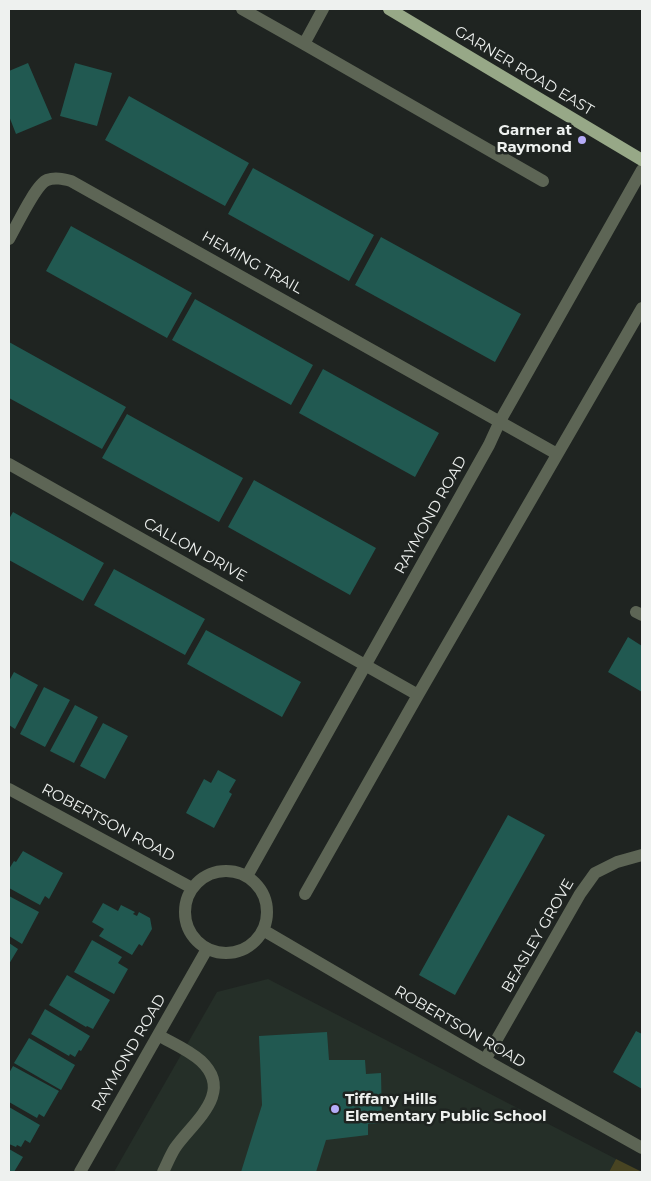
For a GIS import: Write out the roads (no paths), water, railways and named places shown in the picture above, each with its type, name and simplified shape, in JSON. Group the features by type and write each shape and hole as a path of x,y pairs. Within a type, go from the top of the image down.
{"main road":[{"name":"GARNER ROAD EAST","path":"389,9 642,160"}],"street":[{"path":"242,9 543,181"},
{"path":"304,44 323,9"},
{"name":"RAYMOND ROAD","path":"247,876 642,170"},
{"name":"HEMING TRAIL","path":"9,239 37,190 45,180 53,178 71,181 500,421"},
{"path":"305,894 642,308"},
{"path":"500,421 558,454"},
{"name":"CALLON DRIVE","path":"9,464 418,695"},
{"name":"ROBERTSON ROAD","path":"9,789 192,888"},
{"name":"BEASLEY GROVE","path":"485,1060 594,873 617,862 642,855"},
{"path":"220,870 234,871 247,876 264,895 267,908 263,930 254,942 244,950 219,953 207,949 196,942 184,919 184,906 196,882 207,874 220,870"},
{"name":"ROBERTSON ROAD","path":"263,930 485,1060 642,1148"},
{"name":"RAYMOND ROAD","path":"80,1172 207,949"},
{"path":"158,1035 201,1060 212,1075 213,1090 213,1097 203,1114 175,1148 163,1172"}],"place":[{"name":"Garner at Raymond","path":"582,140"},
{"name":"Tiffany Hills Elementary Public School","path":"335,1109"}]}
